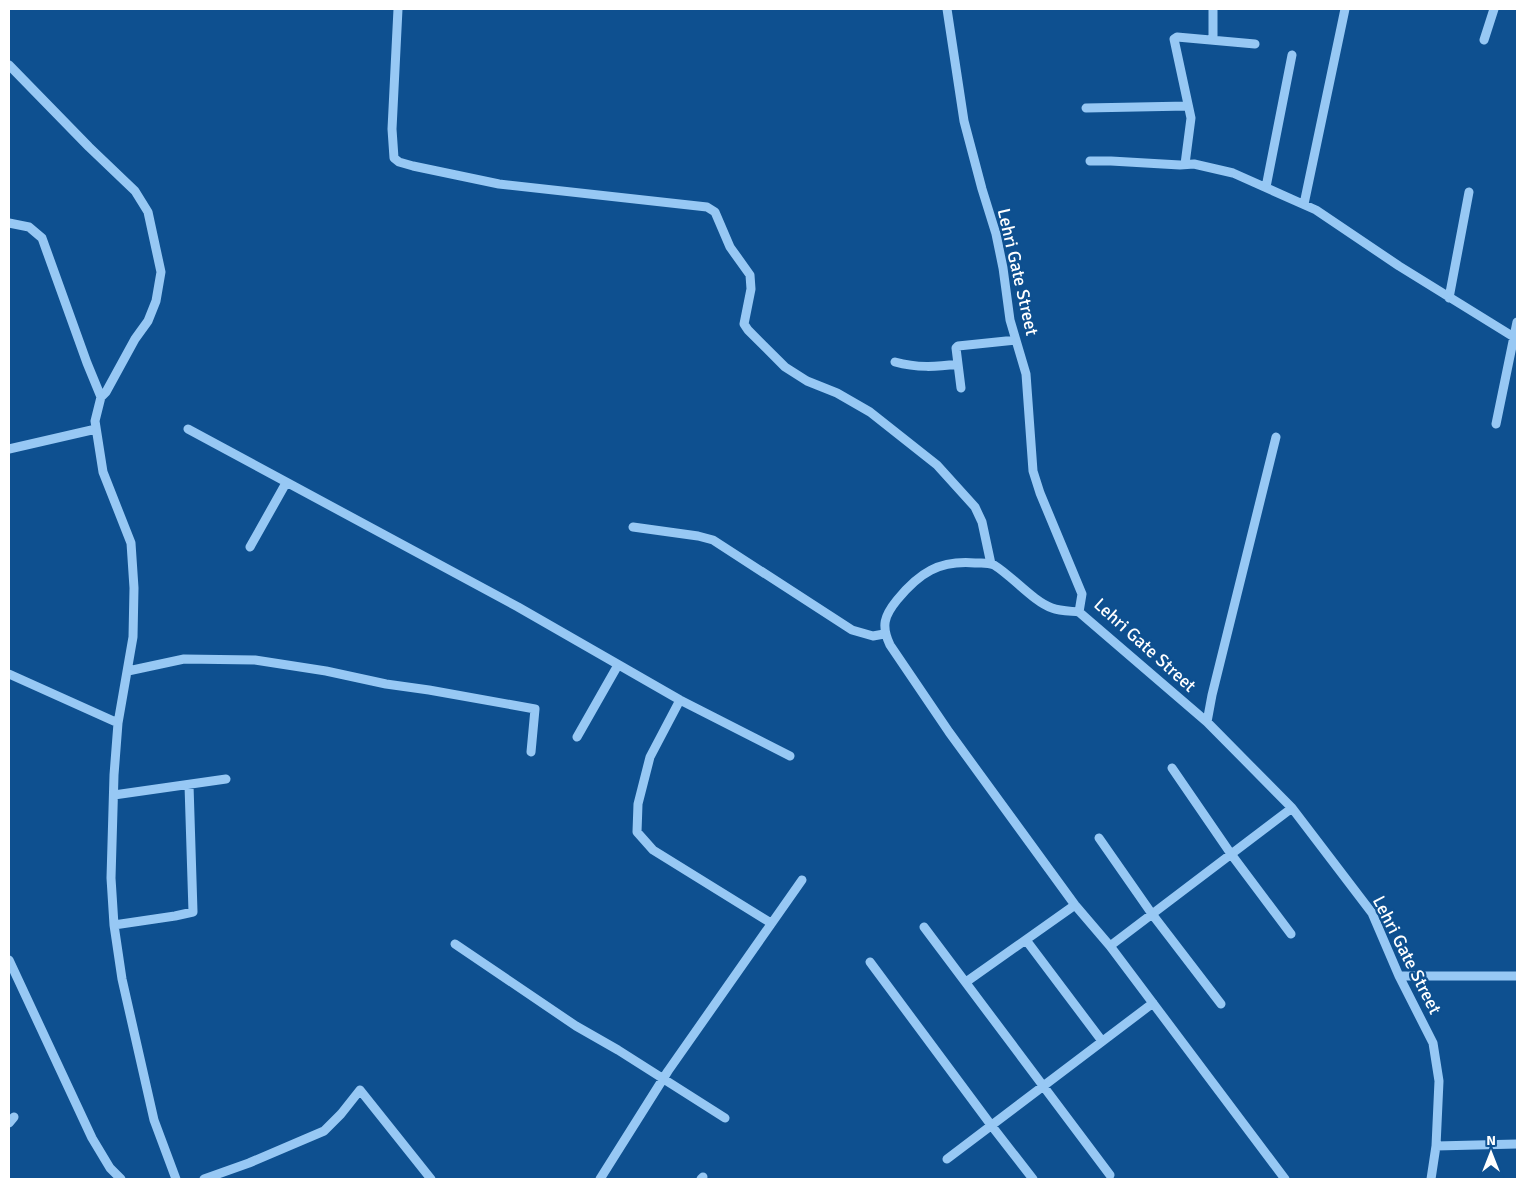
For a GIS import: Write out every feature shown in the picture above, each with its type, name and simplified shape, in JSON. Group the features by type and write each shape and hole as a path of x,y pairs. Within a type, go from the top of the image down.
{"street":[{"path":"398,9 392,128 394,158 399,162 413,166 499,184 707,207 715,212 730,247 750,275 750,289 744,324 748,330 784,367 807,381 838,393 870,412 937,465 975,507 982,522 991,564"},
{"name":"Lehri Gate Street","path":"946,9 964,121 986,205 996,234 1010,320 1026,374 1033,471 1040,493 1082,594 1078,612 1207,722 1292,808 1372,913 1399,976 1434,1043 1439,1082 1436,1146 1431,1179"},
{"path":"1212,40 1213,9"},
{"path":"1304,204 1345,9"},
{"path":"1484,40 1494,9"},
{"path":"1185,164 1191,118 1174,39 1177,37 1255,44"},
{"path":"1266,187 1292,55"},
{"path":"9,65 89,148 135,191 148,212 160,272 156,301 148,321 135,340 106,392 101,397 95,421 103,472 131,543 134,588 133,637 118,723 111,878 114,925 122,979 154,1120 176,1179"},
{"path":"1086,108 1188,106"},
{"path":"1090,162 1194,164 1233,174 1266,187 1316,210 1399,266 1516,339"},
{"path":"1449,298 1469,192"},
{"path":"9,223 28,227 42,238 101,397"},
{"path":"1496,424 1516,339 1517,322"},
{"path":"962,388 956,348 958,346 1016,340"},
{"path":"895,362 911,367 935,367 958,364"},
{"path":"9,449 96,429"},
{"path":"188,429 518,607 680,700 790,756"},
{"path":"1207,722 1276,437"},
{"path":"250,547 286,482"},
{"path":"633,527 698,536 713,540 852,630 873,636 884,634"},
{"path":"1078,612 1052,608 991,564 958,561 930,569 913,581 895,603 884,621 884,634 949,732 1075,905 1110,946 1285,1179"},
{"path":"128,671 184,659 255,660 326,670 386,684 535,709 531,752"},
{"path":"577,737 618,665"},
{"path":"9,674 118,723"},
{"path":"680,700 650,757 638,804 637,832 653,850 771,924"},
{"path":"1172,768 1231,854 1291,934"},
{"path":"114,795 226,779"},
{"path":"114,925 193,912 189,785"},
{"path":"1110,946 1292,808"},
{"path":"1099,838 1152,914 1221,1004"},
{"path":"600,1179 664,1078 802,880"},
{"path":"966,982 1075,905"},
{"path":"924,927 1110,1175"},
{"path":"1026,940 1102,1041"},
{"path":"455,944 576,1026 664,1078 725,1118"},
{"path":"9,960 92,1138 110,1168 121,1179"},
{"path":"870,962 991,1125 1034,1179"},
{"path":"1399,976 1517,976"},
{"path":"947,1159 1153,1003"},
{"path":"204,1179 250,1163 324,1131 341,1114 360,1090 431,1179"},
{"path":"1436,1146 1517,1144"}]}
